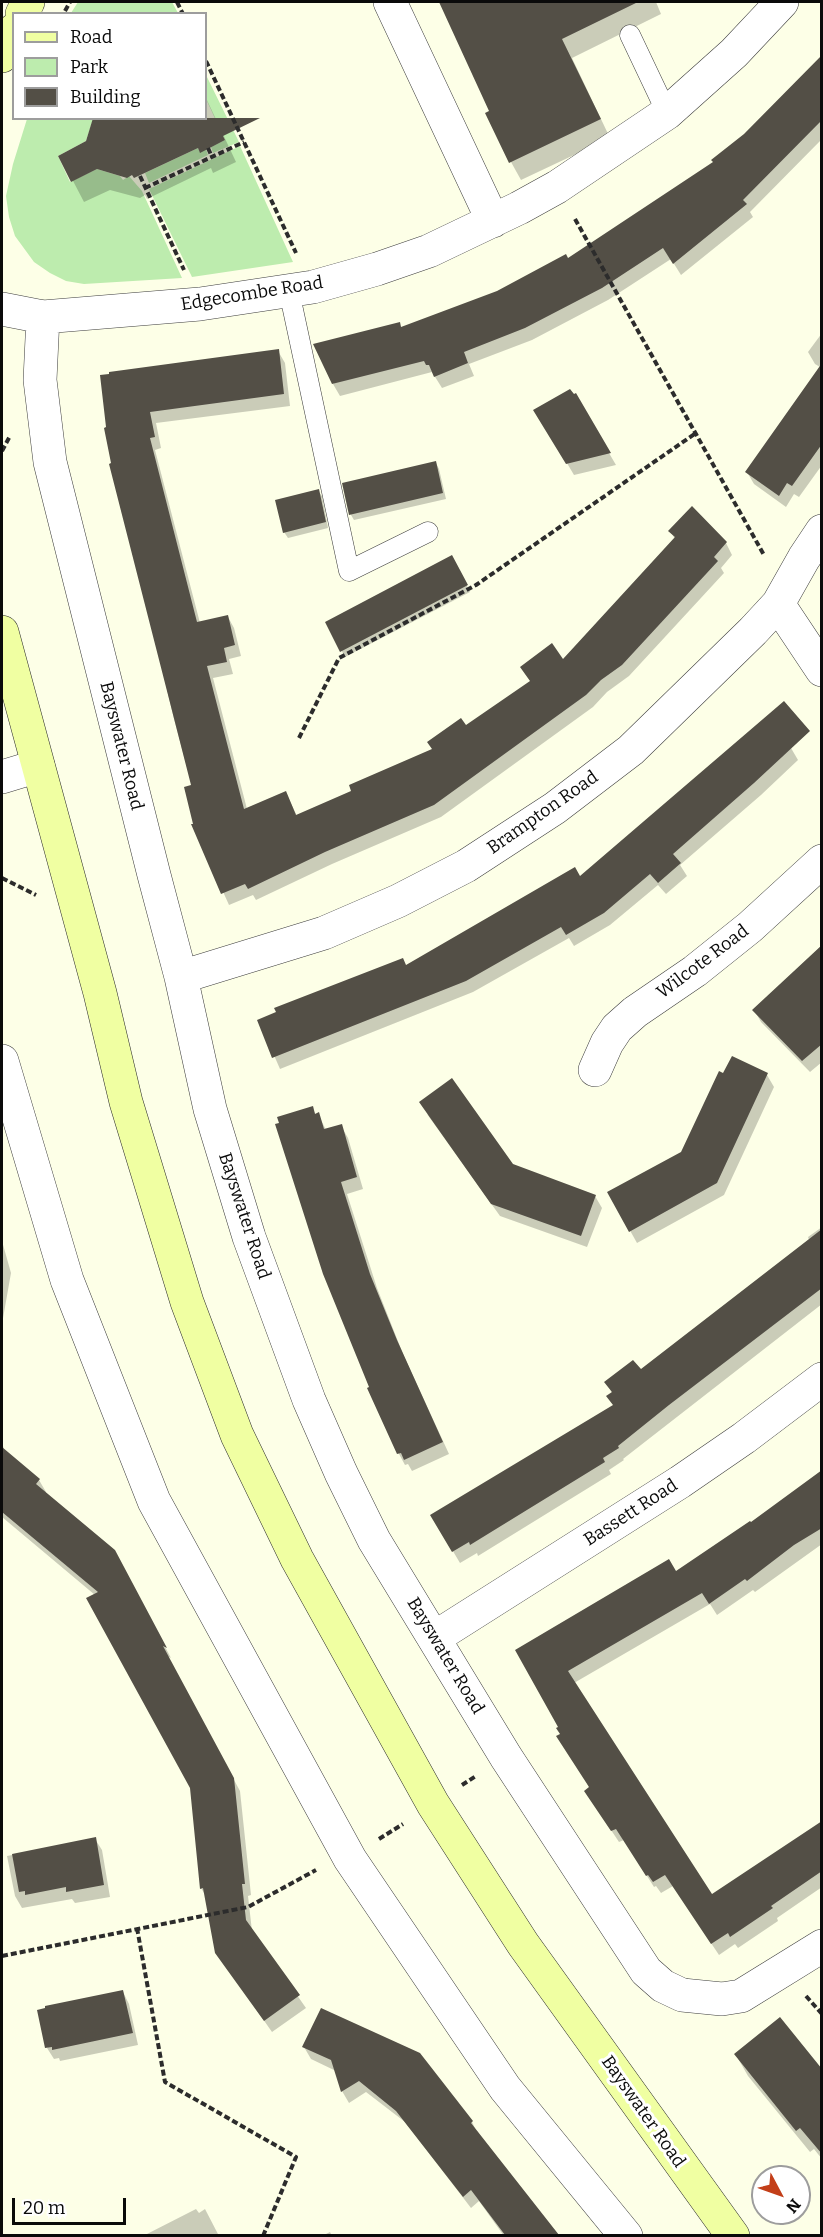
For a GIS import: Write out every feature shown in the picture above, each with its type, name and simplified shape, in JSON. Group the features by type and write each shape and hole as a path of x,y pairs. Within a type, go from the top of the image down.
{"street":[{"path":"390,2 493,221"},
{"name":"Edgecombe Road","path":"2,309 43,317 200,304 301,289 377,269 429,251 557,187 667,113 734,53 782,2"},
{"path":"2,56 12,34"},
{"name":"Bayswater Road","path":"43,317 40,380 50,462 181,976 210,1108 249,1237 309,1400 341,1473 374,1540 506,1757 646,1971 663,1986 682,1995 722,1999 741,1996 822,1946"},
{"name":"Brampton Road","path":"181,976 324,933 398,901 466,866 555,808 631,750 715,670 778,604 822,531"},
{"path":"778,604 822,670"},
{"name":"Bayswater Road","path":"2,632 100,993 126,1102 187,1302 237,1435 297,1559 433,1804 523,1944 733,2235"},
{"path":"2,777 38,766"},
{"name":"Wilcote Road","path":"595,1070 607,1043 617,1028 635,1012 695,971 750,927 822,861"},
{"path":"2,1061 67,1280 154,1501 350,1859 505,2088 626,2235"},
{"name":"Bassett Road","path":"434,1638 680,1482 744,1438 822,1379"}],"lane":[{"path":"630,34 667,113"},
{"path":"301,289 349,571 428,532"}],"path":[{"path":"207,63 244,142 301,289"},
{"path":"145,188 244,142"},
{"path":"208,148 213,157"},
{"path":"140,176 200,304"},
{"path":"557,187 770,566 778,604"},
{"path":"298,738 339,658 476,585 696,433"},
{"path":"2,1956 248,1907 325,1865 350,1859 506,1757"},
{"path":"137,1928 165,2082 296,2157 263,2235"}],"green space":[{"path":"78,2 172,2 177,12 72,12"},
{"path":"207,77 239,142 213,153 211,147 225,140 207,101"},
{"path":"27,120 93,120 86,141 58,156 70,182 97,169 120,176 123,180 129,176 142,191 182,278 84,284 66,281 50,273 34,262 15,236 6,196"},
{"path":"240,146 293,262 192,277 149,189"},
{"path":"198,148 200,152 206,149 208,155 149,183 145,173"}],"building":[{"path":"439,2 638,2 562,39 601,119 509,163 485,113 489,111"},
{"path":"822,55 822,120 743,200 747,204 673,264 663,248 602,288 525,328 464,352 468,363 434,377 429,365 426,365 424,361 332,384 313,344 400,322 401,327 497,291 566,254 568,258 713,162 711,160 744,134"},
{"path":"260,118 223,136 225,140 200,153 198,148 134,178 132,175 127,178 97,169 71,182 58,156 86,141 92,120"},
{"path":"279,349 284,394 150,412 155,437 150,438 197,622 228,615 235,645 224,648 227,662 207,666 244,809 286,791 296,815 351,791 349,785 432,749 427,742 461,718 466,725 530,681 520,667 552,643 563,659 675,537 668,531 692,506 727,542 714,557 718,561 622,665 601,680 586,695 434,805 325,852 248,889 245,884 221,894 191,824 193,824 184,787 191,785 109,464 111,463 104,428 106,427 100,375"},
{"path":"822,363 822,444 792,486 787,483 779,496 745,472"},
{"path":"570,389 574,394 576,393 611,453 566,464 533,410"},
{"path":"436,461 443,493 349,515 342,483"},
{"path":"319,489 326,522 283,533 275,500"},
{"path":"452,555 468,585 340,652 325,622"},
{"path":"784,701 810,731 673,854 681,863 658,883 650,874 604,913 566,935 561,927 466,981 272,1058 257,1020 276,1012 274,1008 403,958 406,965 575,867 580,876"},
{"path":"822,945 822,1044 802,1061 752,1010"},
{"path":"732,1056 768,1073 717,1183 629,1232 607,1192 681,1152 719,1071 723,1073"},
{"path":"452,1078 513,1164 596,1195 581,1236 491,1204 419,1102"},
{"path":"313,1106 315,1114 319,1112 324,1129 342,1124 357,1177 341,1182 370,1274 443,1442 404,1460 401,1453 397,1454 367,1388 369,1387 323,1274 275,1124 279,1123 277,1117"},
{"path":"822,1229 822,1288 669,1405 618,1446 619,1448 603,1458 605,1462 470,1545 469,1542 452,1552 430,1515 613,1405 606,1396 612,1392 604,1382 633,1360 641,1369"},
{"path":"2,1447 40,1479 36,1484 115,1550 167,1648 163,1646 234,1778 245,1884 242,1884 246,1920 300,1995 264,2021 215,1953 203,1888 200,1889 190,1788 86,1598 98,1592 2,1512"},
{"path":"822,1470 822,1528 794,1545 747,1581 745,1579 709,1604 702,1593 568,1671 712,1894 822,1821 822,1871 730,1937 728,1933 711,1944 665,1875 653,1882 648,1875 646,1876 616,1829 611,1831 584,1791 589,1787 556,1736 560,1734 556,1728 558,1727 515,1650 669,1559 676,1571 751,1522"},
{"path":"96,1837 104,1885 66,1892 66,1887 25,1895 25,1891 19,1892 12,1854"},
{"path":"123,1990 133,2033 52,2050 52,2047 45,2048 37,2010 45,2006"},
{"path":"321,2008 420,2053 473,2121 471,2123 559,2235 505,2235 471,2190 463,2197 396,2111 359,2081 341,2092 331,2060 302,2047"},
{"path":"780,2017 822,2069 822,2154 800,2128 796,2131 734,2054"}]}
